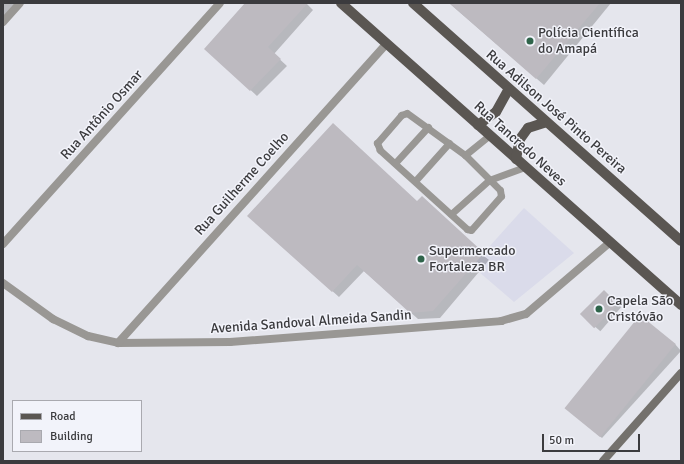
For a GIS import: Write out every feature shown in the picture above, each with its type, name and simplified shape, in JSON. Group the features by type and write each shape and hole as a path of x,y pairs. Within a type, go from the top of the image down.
{"main road":[{"name":"Rua Tancredo Neves","path":"341,3 609,243 681,305"},
{"name":"Rua Adilson José Pinto Pereira","path":"413,3 508,90 681,241"},
{"path":"478,125 496,112 508,90"},
{"path":"516,159 520,139 528,128 546,122"}],"street":[{"path":"3,22 20,3"},
{"name":"Rua Antônio Osmar","path":"3,244 220,3"},
{"name":"Rua Guilherme Coelho","path":"118,343 386,44"},
{"name":"Avenida Sandoval Almeida Sandin","path":"3,283 53,318 88,336 118,343 230,342 501,321 526,314 609,243"},
{"path":"603,461 681,374"}],"lane":[{"path":"411,114 449,143 464,155 500,190 501,199 475,229 467,230 380,150 377,143 401,115 411,114"},
{"path":"395,163 428,127"},
{"path":"464,155 490,135"},
{"path":"415,181 449,143"},
{"path":"451,214 489,180 524,167"}],"shaded area":[{"path":"524,208 574,253 514,302 472,266"}],"building":[{"path":"245,3 308,3 268,47 281,59 250,91 204,49"},
{"name":"Polícia Científica do Amapá","path":"449,3 600,3 536,79"},
{"path":"333,123 417,201 422,196 484,253 433,311 410,313 357,265 332,292 247,216"},
{"name":"Capela São Cristóvão","path":"604,290 618,304 594,328 580,314"},
{"path":"640,315 676,344 600,437 564,408"}],"place":[{"name":"Polícia Científica do Amapá","path":"530,41"},
{"name":"Supermercado Fortaleza BR","path":"421,259"},
{"name":"Capela São Cristóvão","path":"599,309"}]}
